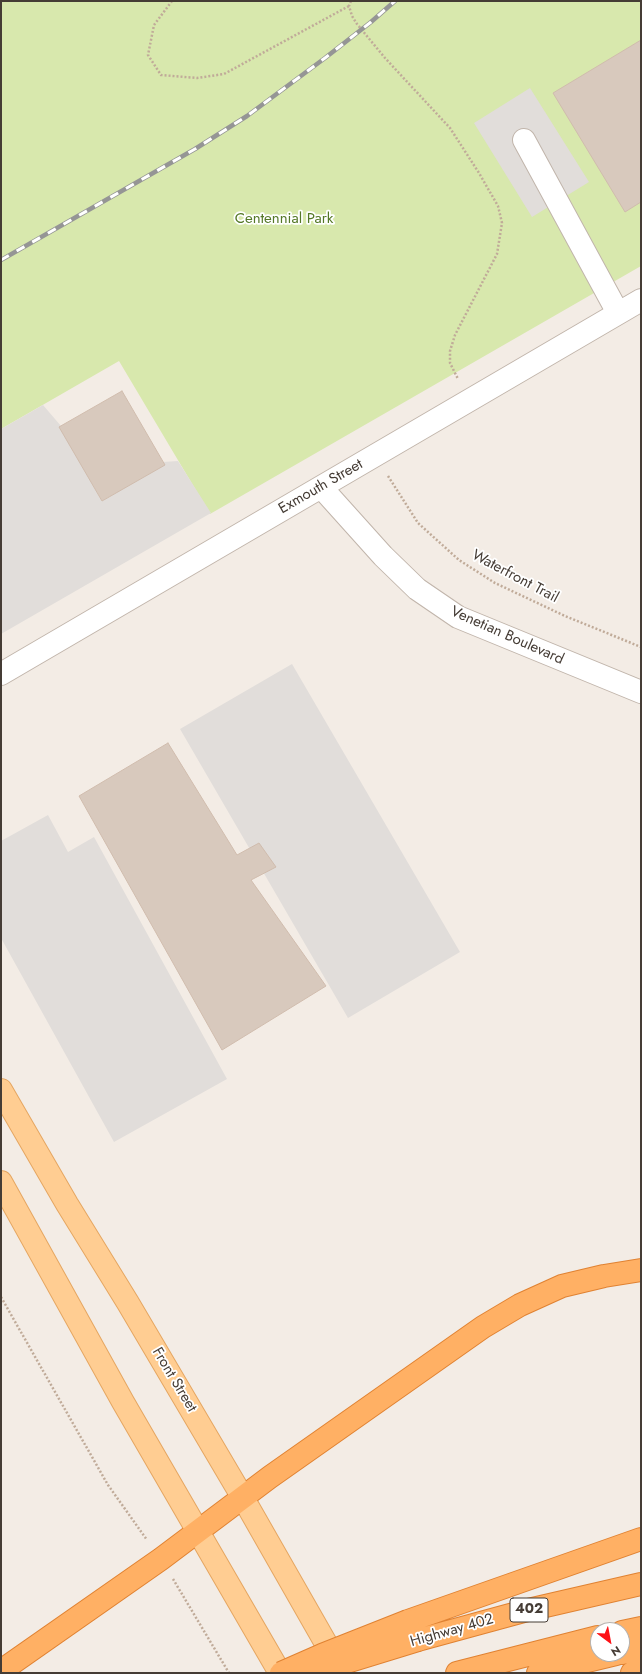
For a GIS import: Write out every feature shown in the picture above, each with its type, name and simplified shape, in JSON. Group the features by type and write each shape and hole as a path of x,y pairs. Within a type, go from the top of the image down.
{"highway":[{"path":"1,1671 161,1559 243,1498 477,1331 520,1305 562,1286 604,1276 641,1270"},
{"path":"281,1673 408,1621 641,1539"},
{"name":"Highway 402","path":"311,1673 418,1640 528,1610 641,1584"},
{"path":"630,1630 641,1628"},
{"path":"458,1673 590,1639"},
{"path":"630,1651 641,1649"},
{"path":"538,1673 590,1660"},
{"path":"632,1673 641,1671"}],"main road":[{"name":"Front Street","path":"1,1090 67,1204 128,1303 243,1498 343,1673"},
{"path":"1,1182 123,1402 281,1673"}],"street":[{"path":"524,140 618,313"},
{"name":"Exmouth Street","path":"1,674 641,300"},
{"name":"Venetian Boulevard","path":"322,486 383,556 417,589 458,617 641,692"}],"path":[{"path":"172,1 154,25 148,55 161,75 197,78 224,74 349,6"},
{"path":"351,1 349,6 352,16 374,45 450,128 498,206 502,223 501,238 497,254 455,335 450,351 450,363 469,400"},
{"name":"Waterfront Trail","path":"375,455 418,523 459,560 495,583 565,616 641,647"},
{"path":"1,1297 108,1485 161,1559 229,1673"}],"green space":[{"name":"Centennial Park","path":"1,1 641,1 641,266 210,514 119,361 1,429"}],"shaded area":[{"path":"530,88 589,182 532,217 474,123"},
{"path":"43,405 61,426 102,501 163,462 178,461 211,513 1,634 1,429"},
{"path":"292,664 460,952 348,1018 180,729"},
{"path":"48,815 68,852 94,837 227,1079 114,1142 1,938 1,841"}],"building":[{"path":"641,40 641,202 625,212 553,93"},
{"path":"122,391 165,465 102,501 59,427"},
{"path":"168,743 237,855 259,843 276,867 251,880 326,986 222,1050 79,796"}],"railway":[{"path":"1,260 195,149 247,116 325,58 395,1"}]}
